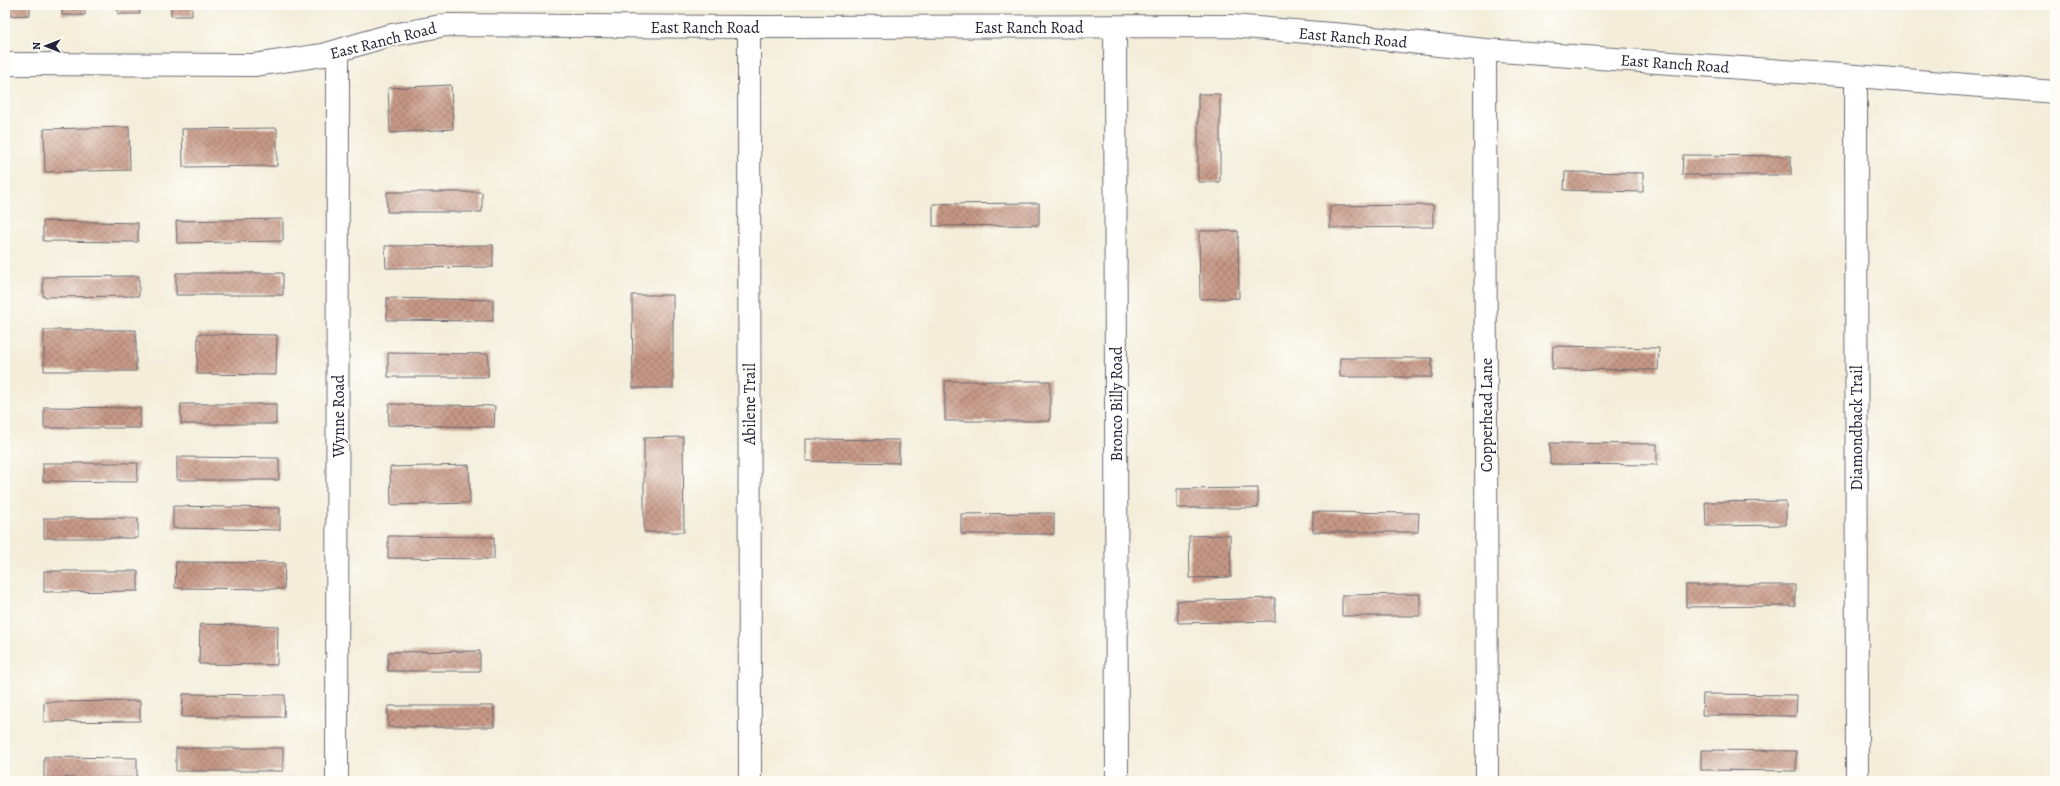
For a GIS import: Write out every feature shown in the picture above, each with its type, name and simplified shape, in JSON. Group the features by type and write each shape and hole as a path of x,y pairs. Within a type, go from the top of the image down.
{"street":[{"name":"East Ranch Road","path":"5,64 254,65 323,55 387,36 446,25 749,27 1231,26 1345,35 1486,50 1856,76 2055,92"},
{"name":"Abilene Trail","path":"749,27 750,781"},
{"name":"Bronco Billy Road","path":"1115,27 1117,781"},
{"name":"Copperhead Lane","path":"1486,50 1487,781"},
{"name":"Wynne Road","path":"337,781 338,51"},
{"name":"Diamondback Trail","path":"1856,76 1857,781"}],"building":[{"path":"6,5 30,5 30,15 7,16"},
{"path":"62,5 85,5 85,15 62,15"},
{"path":"118,5 140,5 140,14 118,14"},
{"path":"171,5 192,5 192,16 171,16"},
{"path":"451,85 453,129 390,133 388,88"},
{"path":"1198,94 1220,94 1220,182 1198,182"},
{"path":"129,127 130,170 45,172 44,129"},
{"path":"277,128 277,166 183,167 182,129"},
{"path":"1683,155 1791,156 1791,175 1682,175"},
{"path":"1565,172 1643,173 1643,192 1564,190"},
{"path":"387,192 482,192 482,212 387,212"},
{"path":"1039,203 1039,225 933,226 933,204"},
{"path":"1433,205 1433,227 1330,228 1330,206"},
{"path":"283,219 283,241 177,243 176,221"},
{"path":"43,221 138,223 138,242 43,241"},
{"path":"1199,231 1238,231 1239,298 1200,299"},
{"path":"493,245 493,267 386,268 385,246"},
{"path":"176,273 283,273 283,295 176,295"},
{"path":"139,276 139,296 43,297 43,277"},
{"path":"632,295 673,295 673,388 633,388"},
{"path":"387,298 493,300 493,321 387,320"},
{"path":"44,330 136,330 136,371 44,371"},
{"path":"198,334 277,335 276,375 197,374"},
{"path":"1553,346 1659,348 1658,370 1552,369"},
{"path":"388,353 488,354 488,377 388,377"},
{"path":"1340,358 1432,358 1432,377 1340,377"},
{"path":"945,381 1050,381 1050,421 945,421"},
{"path":"181,404 276,404 276,424 181,424"},
{"path":"389,404 495,406 494,427 388,425"},
{"path":"44,407 140,408 140,428 44,428"},
{"path":"683,437 684,532 644,532 644,438"},
{"path":"806,439 899,440 899,463 806,461"},
{"path":"1550,443 1657,444 1657,465 1550,464"},
{"path":"177,457 279,458 279,480 177,480"},
{"path":"43,463 138,463 137,482 43,481"},
{"path":"469,465 470,503 391,505 390,467"},
{"path":"1258,488 1258,508 1177,508 1177,489"},
{"path":"1786,501 1786,525 1706,526 1705,502"},
{"path":"173,506 280,508 280,530 173,528"},
{"path":"1313,512 1419,513 1418,532 1313,532"},
{"path":"1054,513 1054,534 961,534 961,514"},
{"path":"44,518 138,518 138,538 44,538"},
{"path":"1230,535 1231,577 1190,578 1189,536"},
{"path":"388,536 494,537 494,559 388,558"},
{"path":"176,562 285,563 284,589 175,588"},
{"path":"44,571 138,571 138,591 44,592"},
{"path":"1686,585 1795,585 1795,606 1686,607"},
{"path":"1420,594 1420,616 1342,616 1342,595"},
{"path":"1275,598 1275,621 1178,623 1177,601"},
{"path":"200,624 278,626 277,665 199,664"},
{"path":"480,651 480,671 388,671 388,652"},
{"path":"183,694 285,695 284,717 182,717"},
{"path":"1703,694 1797,695 1796,716 1702,715"},
{"path":"140,701 140,721 44,722 44,702"},
{"path":"388,706 494,706 494,727 388,727"},
{"path":"176,748 283,748 283,771 176,771"},
{"path":"1701,750 1796,751 1796,771 1701,770"},
{"path":"44,757 137,758 137,778 44,778"}]}
